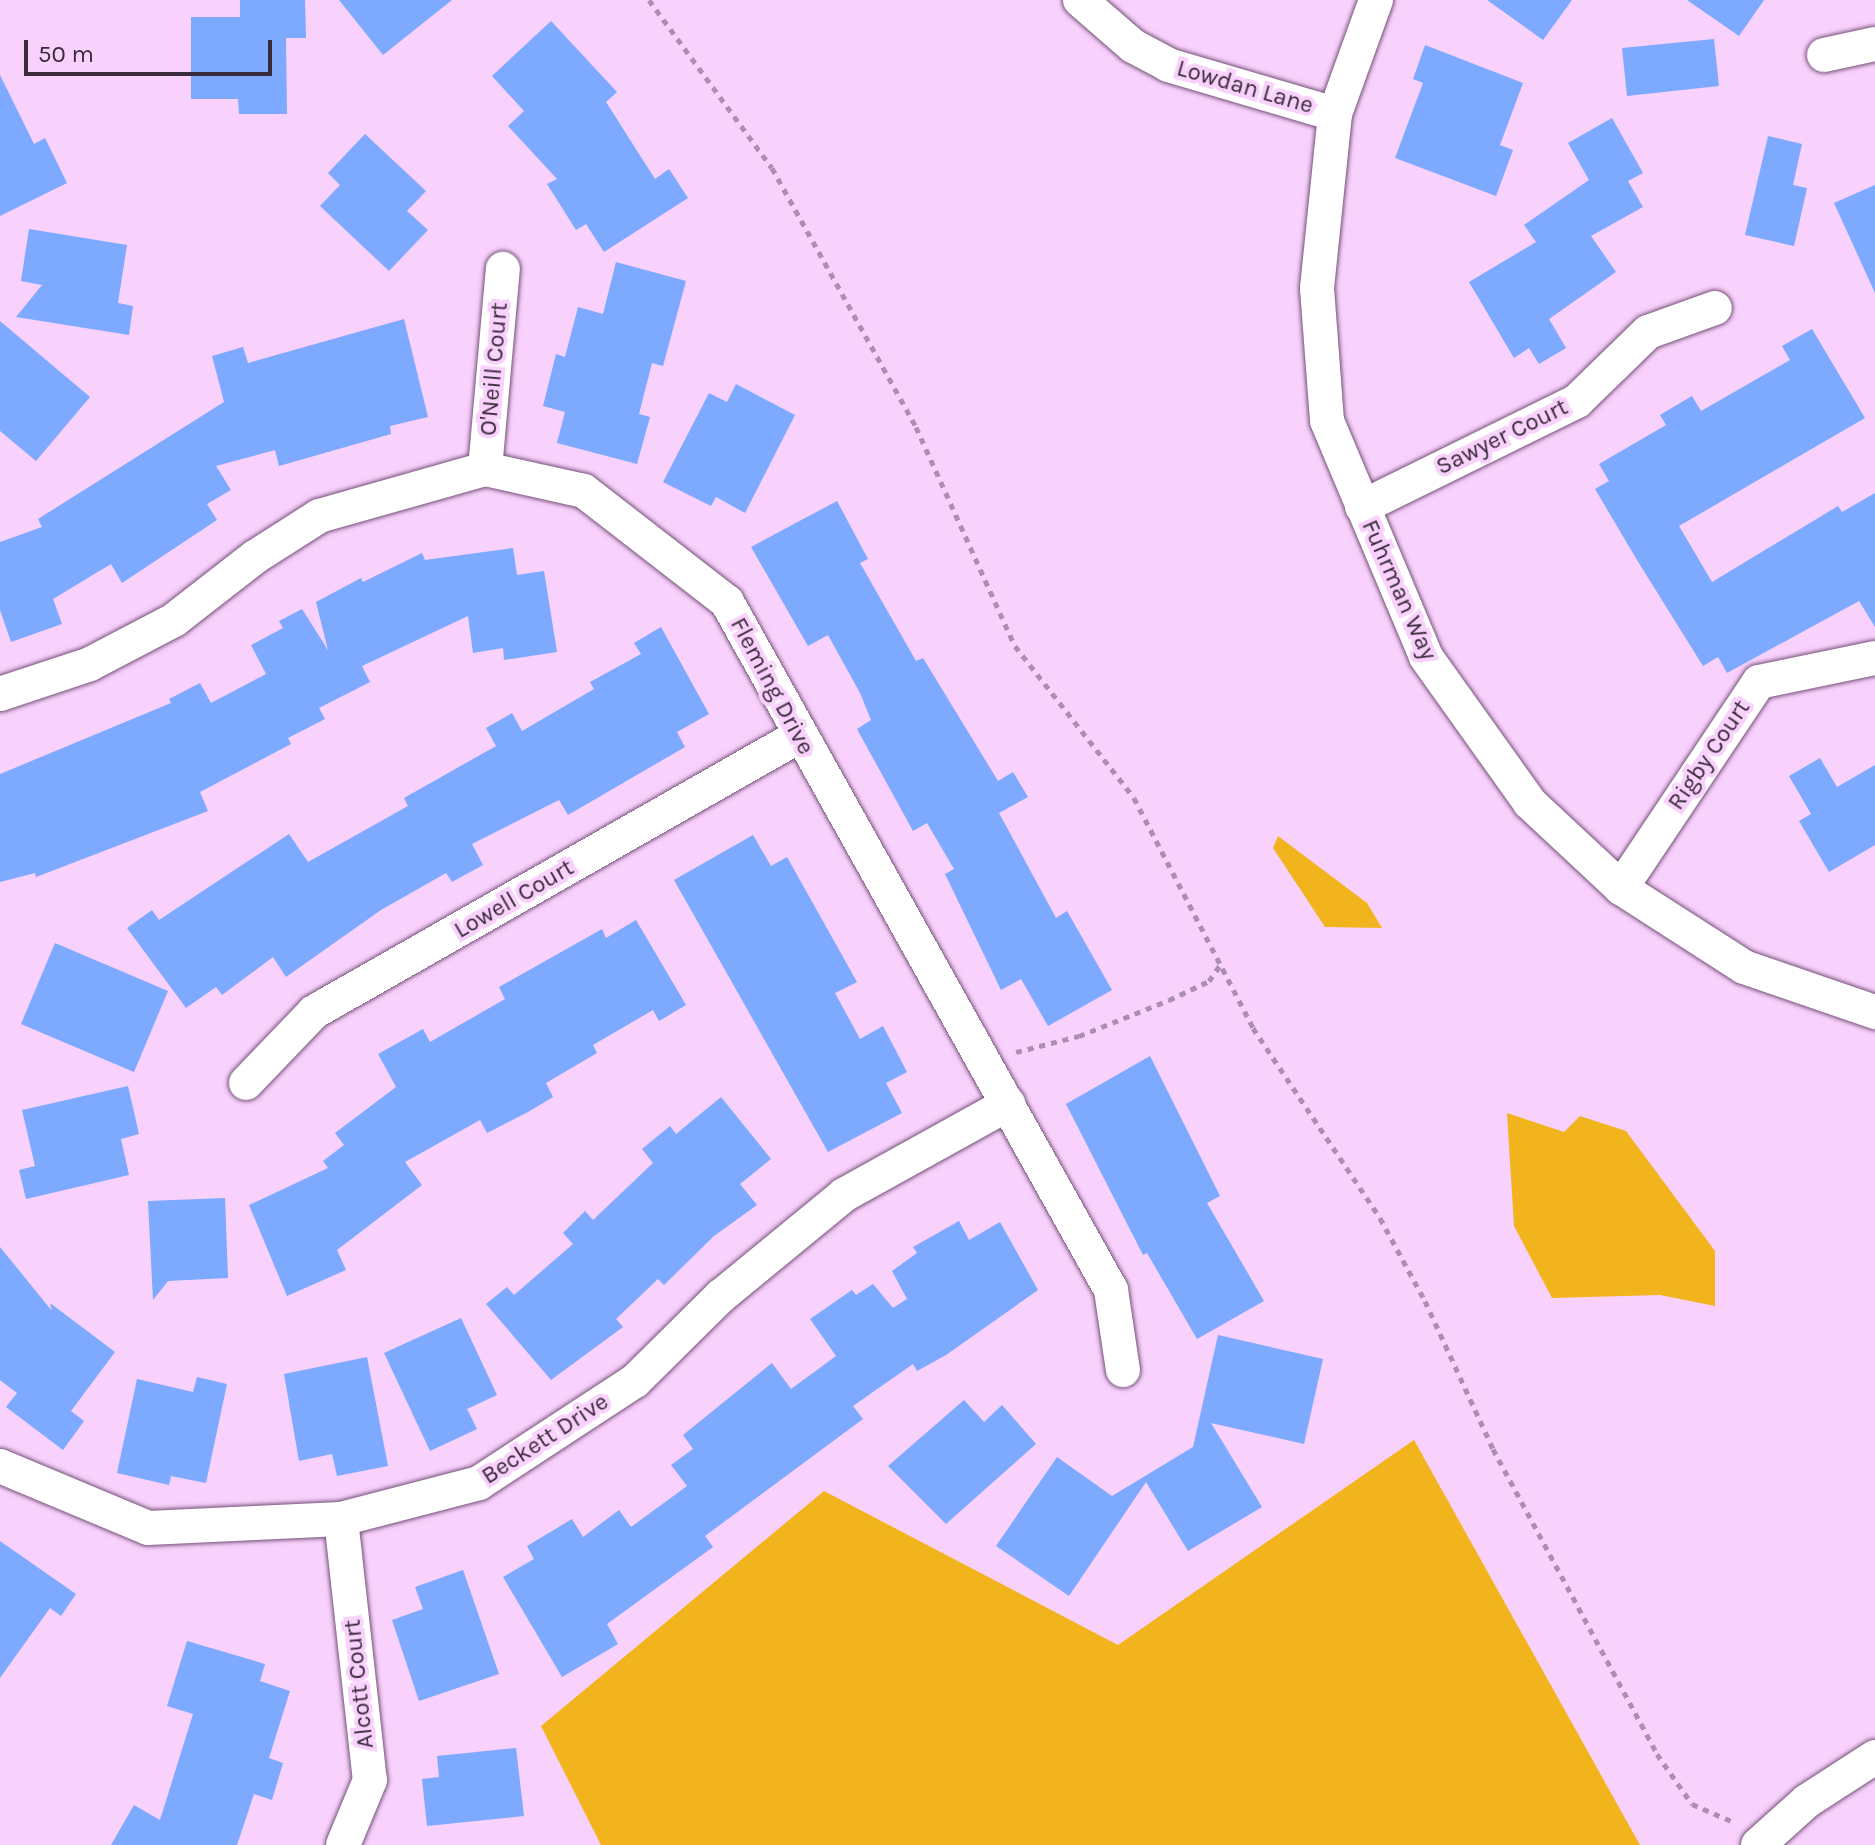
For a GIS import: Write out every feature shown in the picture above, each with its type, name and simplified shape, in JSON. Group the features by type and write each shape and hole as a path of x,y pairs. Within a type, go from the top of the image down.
{"street":[{"name":"Lowdan Lane","path":"1080,0 1133,46 1168,65 1335,114"},
{"name":"Fuhrman Way","path":"1376,0 1335,114 1318,302 1327,421 1426,657 1530,803 1621,888 1744,967 1875,1012"},
{"path":"1824,55 1875,44"},
{"name":"O'Neill Court","path":"485,469 503,269"},
{"name":"Sawyer Court","path":"1362,507 1577,401 1648,332 1715,308"},
{"name":"Fleming Drive","path":"0,694 90,664 174,620 255,557 319,516 485,469 584,491 727,602 799,736 1111,1290 1123,1370"},
{"name":"Rigby Court","path":"1621,888 1759,682 1875,658"},
{"name":"Lowell Court","path":"246,1083 314,1012 799,736"},
{"name":"Beckett Drive","path":"0,1466 148,1528 341,1519 479,1483 635,1381 721,1296 844,1195 1008,1104"},
{"name":"Alcott Court","path":"341,1519 370,1780 343,1845"},
{"path":"1748,1834 1875,1757"}],"path":[{"path":"649,0 779,180 916,427 1015,646 1134,798 1253,1028 1395,1246 1493,1449 1657,1754 1692,1804 1748,1834"},
{"path":"987,1068 1018,1051 1079,1036 1169,1000 1209,981 1221,964"}],"shaded area":[{"path":"1278,836 1367,903 1382,928 1325,927 1273,848"},
{"path":"1507,1113 1564,1132 1580,1116 1626,1131 1715,1251 1715,1306 1660,1295 1552,1298 1514,1226"},
{"path":"1414,1440 1640,1845 601,1845 541,1726 824,1491 1118,1645"}],"building":[{"path":"240,0 305,0 306,38 286,38 287,114 239,114 238,99 191,99 191,17 240,17"},
{"path":"339,0 452,0 383,55"},
{"path":"1487,0 1572,0 1543,40"},
{"path":"1687,0 1764,0 1739,36"},
{"path":"551,21 617,92 606,102 655,179 669,169 688,198 604,252 586,224 576,230 547,184 557,179 508,126 524,111 492,76"},
{"path":"1714,39 1719,86 1627,96 1622,48"},
{"path":"1425,45 1523,83 1500,145 1513,150 1496,196 1395,158 1423,83 1413,79"},
{"path":"0,75 34,144 45,138 67,183 0,216"},
{"path":"1612,118 1643,173 1628,181 1643,207 1591,236 1616,272 1549,319 1566,348 1539,364 1529,348 1514,358 1469,282 1536,242 1524,225 1589,180 1568,143"},
{"path":"365,134 426,191 407,211 428,230 389,271 320,206 340,185 328,173"},
{"path":"1768,136 1802,144 1793,185 1807,188 1794,246 1745,235"},
{"path":"1875,185 1875,293 1834,203"},
{"path":"29,229 127,245 118,303 133,306 129,335 16,317 42,285 21,281"},
{"path":"616,262 686,281 663,366 652,363 639,414 650,417 637,464 557,443 565,412 543,406 556,354 565,357 578,307 603,314"},
{"path":"404,319 428,417 390,426 391,434 279,466 275,450 216,466 231,490 207,504 217,520 122,583 111,564 53,599 62,624 11,642 0,610 0,542 42,527 38,519 224,402 212,356 243,347 248,363"},
{"path":"0,321 90,397 36,461 0,431"},
{"path":"1812,329 1865,418 1679,526 1712,582 1838,506 1842,512 1875,493 1875,627 1859,601 1727,673 1718,657 1703,666 1637,560 1595,489 1609,481 1599,464 1666,425 1660,415 1692,396 1701,411 1790,360 1782,346"},
{"path":"736,384 795,415 745,513 716,497 711,506 663,482 709,393 727,402"},
{"path":"837,501 868,559 860,563 916,661 923,658 998,781 1013,772 1028,797 999,813 1056,918 1067,911 1112,990 1048,1026 1021,979 1001,990 945,874 954,869 927,823 913,831 857,729 871,720 828,635 808,646 751,547"},
{"path":"513,548 517,575 544,571 557,652 504,660 503,648 473,653 468,616 362,666 370,682 319,708 325,719 288,738 291,744 200,792 208,811 36,877 35,873 0,882 0,774 171,703 169,699 200,683 211,703 266,674 251,645 283,628 279,621 302,609 328,650 316,602 361,578 363,582 422,553 425,560"},
{"path":"661,627 709,714 677,732 685,747 568,815 559,800 472,844 483,865 452,882 446,873 381,910 286,977 273,957 222,995 216,987 186,1008 127,928 152,910 159,920 289,834 308,862 408,806 404,798 496,746 486,728 512,713 522,731 594,689 590,682 641,654 634,643"},
{"path":"1820,758 1837,787 1875,765 1875,845 1829,872 1799,821 1811,814 1789,776"},
{"path":"753,835 771,866 787,857 857,982 835,993 860,1039 883,1026 907,1072 886,1083 902,1113 828,1152 674,880"},
{"path":"636,920 686,1005 659,1021 653,1010 593,1045 597,1053 546,1083 553,1097 528,1112 487,1133 480,1120 405,1162 422,1185 337,1250 346,1270 287,1296 249,1205 328,1168 323,1161 344,1145 335,1133 396,1087 378,1054 423,1029 430,1042 505,999 499,987 602,929 606,938"},
{"path":"55,943 168,991 134,1072 21,1024"},
{"path":"1150,1056 1220,1196 1207,1203 1264,1301 1197,1339 1147,1253 1143,1255 1066,1104"},
{"path":"128,1086 139,1134 121,1139 129,1175 26,1199 19,1170 35,1166 22,1110"},
{"path":"721,1097 771,1159 740,1184 757,1205 714,1236 664,1285 658,1279 616,1319 623,1327 551,1380 486,1304 507,1287 514,1295 573,1244 563,1233 585,1211 593,1220 653,1163 642,1149 670,1126 676,1134"},
{"path":"225,1198 228,1278 168,1281 153,1300 148,1201"},
{"path":"959,1221 969,1240 1000,1222 1038,1290 946,1355 917,1371 913,1364 853,1406 863,1419 705,1536 713,1547 607,1624 618,1644 562,1677 503,1577 534,1559 527,1546 572,1519 583,1537 619,1510 631,1527 687,1486 671,1465 693,1449 683,1435 772,1363 791,1389 836,1356 810,1319 852,1290 856,1295 873,1284 893,1308 907,1299 892,1271 917,1253 913,1247"},
{"path":"0,1247 52,1311 50,1303 115,1352 71,1411 84,1421 63,1450 6,1407 17,1393 0,1380"},
{"path":"461,1318 497,1395 467,1409 477,1429 430,1451 384,1353"},
{"path":"1218,1335 1323,1359 1304,1444 1211,1423 1262,1507 1188,1551 1146,1482 1069,1596 996,1546 1057,1457 1112,1496 1193,1447"},
{"path":"367,1357 388,1466 337,1476 332,1454 299,1461 284,1374"},
{"path":"197,1377 227,1384 206,1483 171,1476 169,1485 117,1473 137,1379 193,1392"},
{"path":"964,1400 984,1422 1002,1405 1036,1444 946,1524 888,1466"},
{"path":"0,1541 76,1594 61,1616 50,1608 0,1678"},
{"path":"463,1570 499,1674 419,1701 392,1620 423,1609 415,1587"},
{"path":"187,1641 265,1664 260,1681 290,1691 269,1758 283,1763 272,1800 254,1794 237,1845 111,1845 134,1805 160,1820 193,1714 167,1706"},
{"path":"516,1748 524,1816 427,1826 422,1779 439,1777 437,1756"}]}
